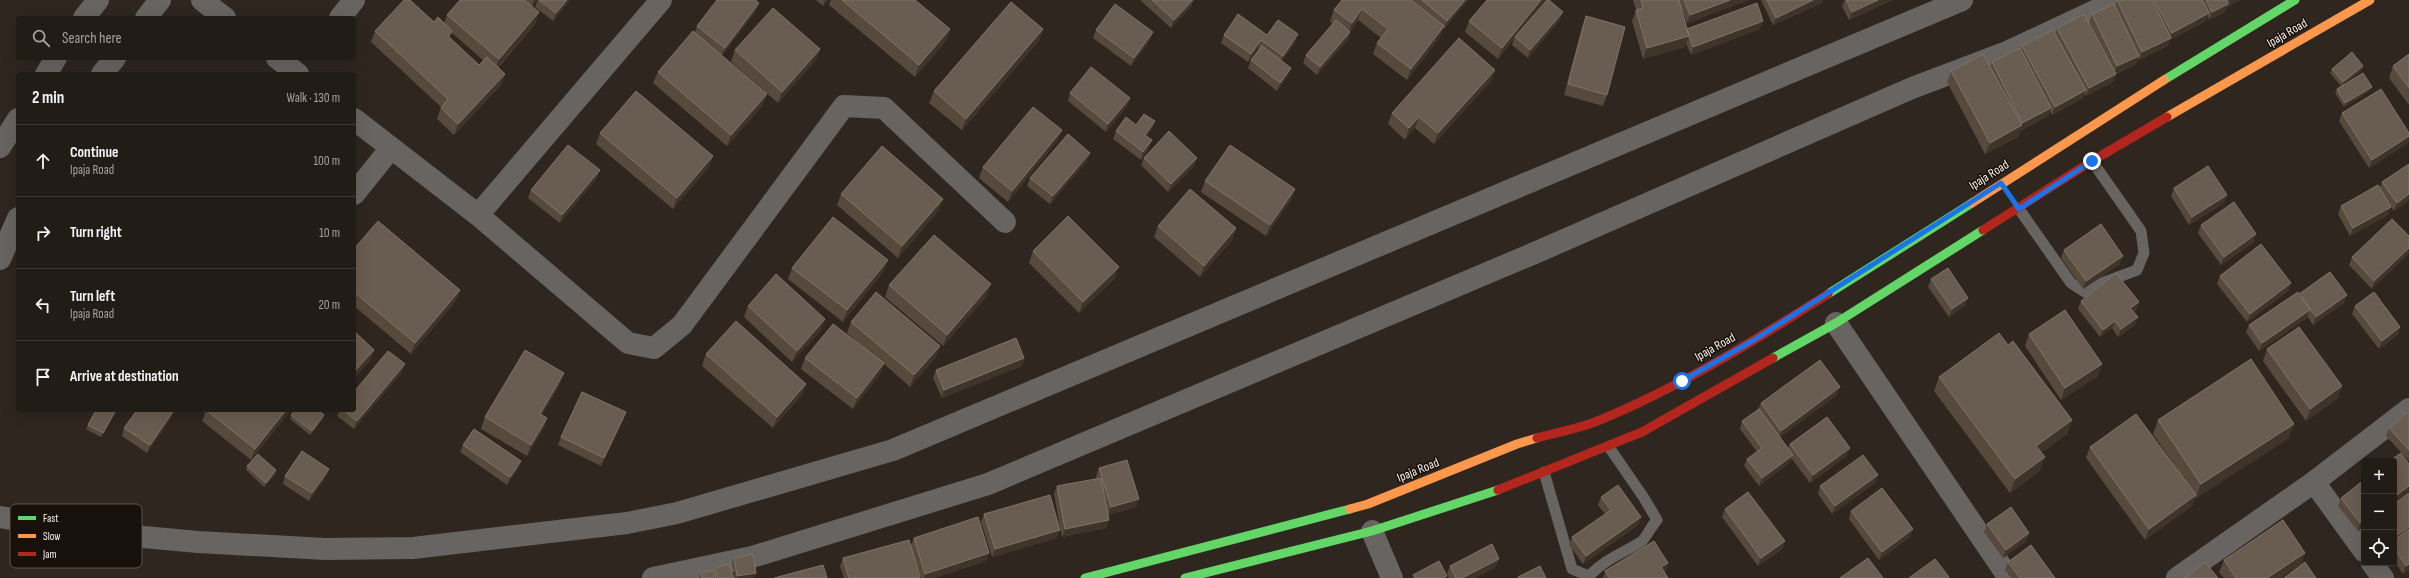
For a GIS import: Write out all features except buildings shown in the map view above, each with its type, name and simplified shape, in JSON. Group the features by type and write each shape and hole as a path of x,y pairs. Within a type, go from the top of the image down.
{"main road":[{"name":"Ipaja Road","path":"1085,578 1368,504 1517,444 1594,422 1682,381 1754,340 2004,186 2220,44 2295,0"},
{"name":"Ipaja Road","path":"1185,578 1372,531 1544,472 1609,447 1694,405 1836,323 2017,206 2370,0"}],"street":[{"path":"86,16 98,0"},
{"path":"148,16 160,0"},
{"path":"202,0 222,16"},
{"path":"342,16 354,0"},
{"path":"478,215 661,0"},
{"path":"142,537 198,542 325,549 413,548 627,523 677,513 893,450 1962,0"},
{"path":"653,578 752,557 988,484 1537,252 1912,88 2007,52 2118,0"},
{"path":"47,72 55,60"},
{"path":"104,72 113,60"},
{"path":"282,60 300,68"},
{"path":"356,121 478,215 628,343 654,348 682,325 844,106 884,108 1005,222"},
{"path":"0,148 16,122"},
{"path":"356,192 391,148"},
{"path":"0,259 16,223"},
{"path":"1836,323 2009,578"},
{"path":"2177,578 2314,482 2409,409"},
{"path":"2314,482 2361,547"},
{"path":"0,517 10,519"},
{"path":"1372,531 1392,578"},
{"path":"2374,566 2383,578"}],"lane":[{"path":"2017,206 2071,283 2085,292 2102,283 2137,270 2144,253 2141,231 2092,161"},
{"path":"1544,472 1572,569 1589,576 1604,561 1644,540 1648,530 1657,520 1644,498 1609,447"}],"traffic: fast":[{"path":"2164,80 2295,0"},
{"path":"1828,294 1972,203"},
{"path":"1773,358 1836,323 1983,230"},
{"path":"1185,578 1372,531 1498,490"},
{"path":"1085,578 1350,509"}],"traffic: slow":[{"path":"2167,117 2370,0"},
{"path":"1972,203 2164,80"},
{"path":"1350,509 1368,504 1517,444 1537,438"}],"traffic: jam":[{"path":"1983,230 2092,161 2167,117"},
{"path":"1537,438 1595,422 1656,395 1772,329 1828,294"},
{"path":"1498,490 1642,432 1773,358"}],"route":[{"path":"1682,381 1754,340 2001,183 2019,209 2092,161"}]}
